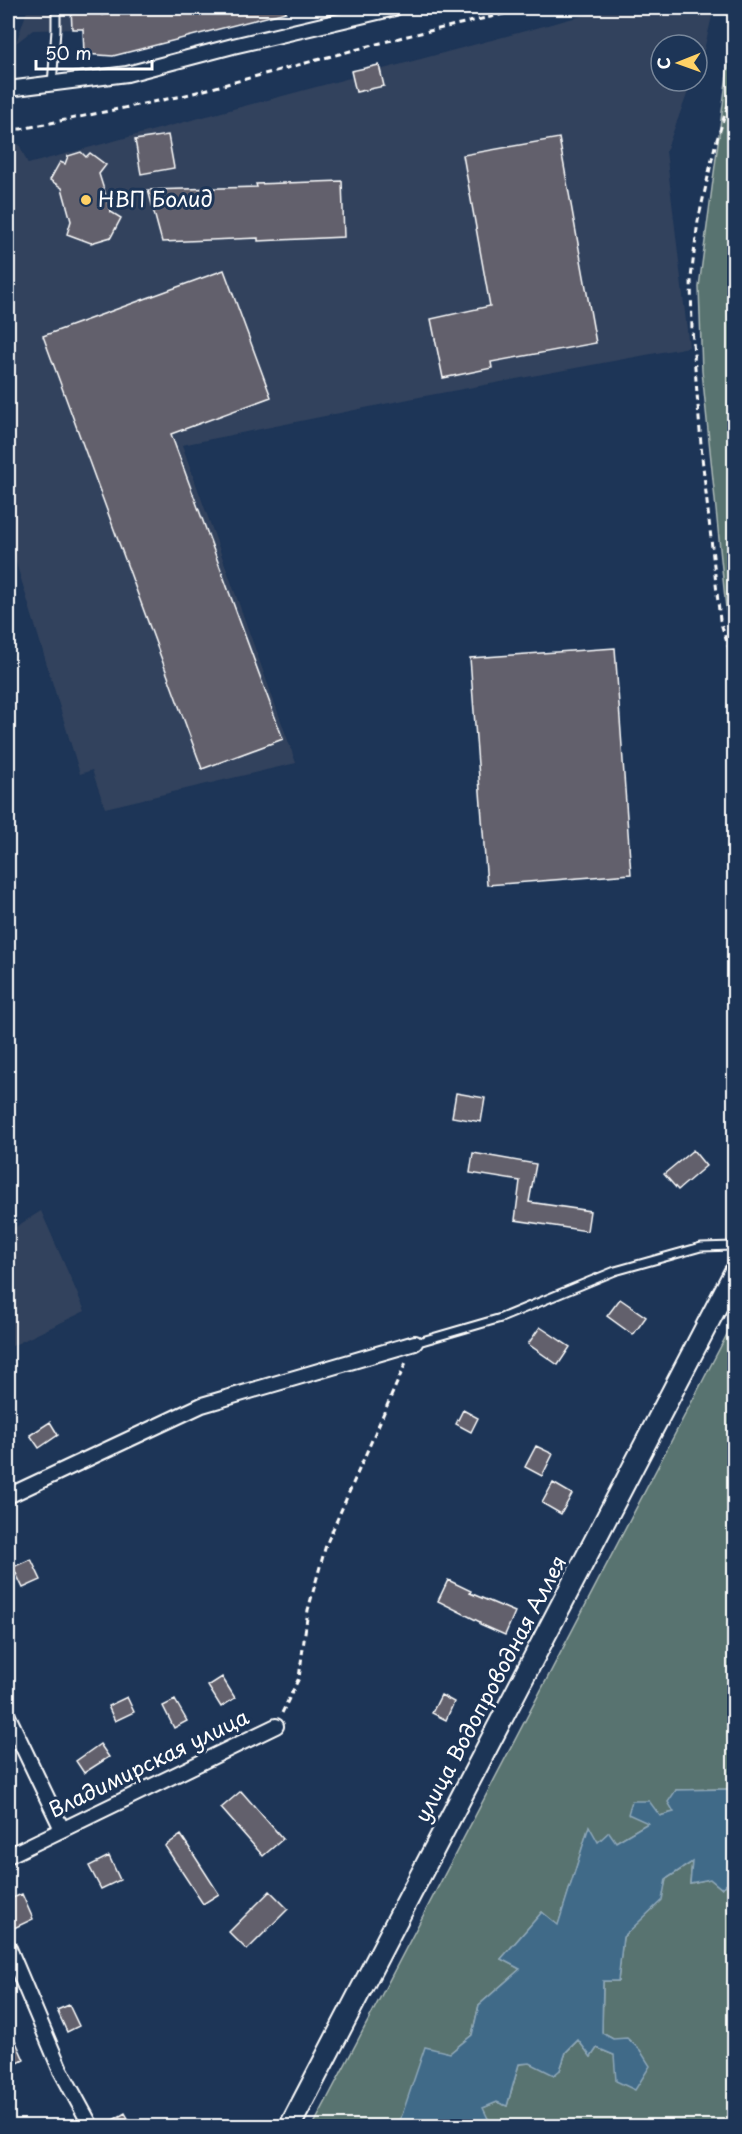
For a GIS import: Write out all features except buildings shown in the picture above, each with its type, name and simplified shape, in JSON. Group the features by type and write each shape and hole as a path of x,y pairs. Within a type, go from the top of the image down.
{"street":[{"path":"8,89 128,74 232,46 395,8"},
{"name":"улица Водопроводная Аллея","path":"290,2127 735,1273"},
{"path":"8,1496 202,1405 415,1343"},
{"path":"8,1716 62,1829"},
{"name":"Владимирская улица","path":"8,1856 276,1726"},
{"path":"8,1946 60,2069 91,2127"}],"lane":[{"path":"52,85 56,8"},
{"path":"415,1343 501,1318 615,1271 701,1247 735,1246"}],"path":[{"path":"8,129 21,129 182,96 403,37 530,8"},
{"path":"735,86 715,146 698,221 691,278 692,329 703,469 720,620 735,666"},
{"path":"276,1726 299,1678 308,1610 326,1545 415,1343"}],"shaded area":[{"path":"28,8 304,8 113,56 84,54 82,29 33,30 16,43"},
{"path":"611,8 714,8 708,33 649,33 649,93 688,93 666,151 689,347 414,398 182,445 296,763 105,808 92,770 80,774 8,536 8,150 19,144 28,164"},
{"path":"41,1211 85,1311 8,1348 8,1232"},
{"path":"734,1785 734,1880 721,1888 710,1879 690,1883 692,1862 666,1879 662,1900 623,1937 618,1981 603,1981 602,2033 613,2039 627,2038 640,2050 650,2066 635,2090 616,2081 614,2055 597,2048 591,2057 578,2040 566,2052 560,2070 554,2075 530,2063 519,2064 507,2106 497,2102 483,2108 490,2126 396,2126 402,2115 425,2047 450,2053 472,2035 479,2005 520,1969 501,1959 542,1912 558,1925 589,1826 598,1842 609,1832 616,1842 648,1823 628,1814 632,1801 649,1801 660,1816 674,1812 668,1802 676,1790 731,1789"}],"green space":[{"path":"734,21 734,642 727,618 702,371 699,287"},
{"path":"734,1321 734,1785 731,1789 676,1790 674,1812 660,1816 616,1842 598,1843 589,1827 558,1926 542,1912 501,1959 520,1969 479,2005 472,2035 450,2053 396,2126 313,2126"},
{"path":"692,1862 690,1883 710,1879 721,1888 734,1880 734,2126 490,2126 482,2108 497,2102 507,2106 519,2064 530,2063 560,2070 566,2052 578,2040 591,2057 597,2048 614,2055 613,2039 602,2033 603,1981 618,1981 623,1937 661,1900 666,1879"}],"place":[{"name":"НВП Болид","path":"86,200"}]}
